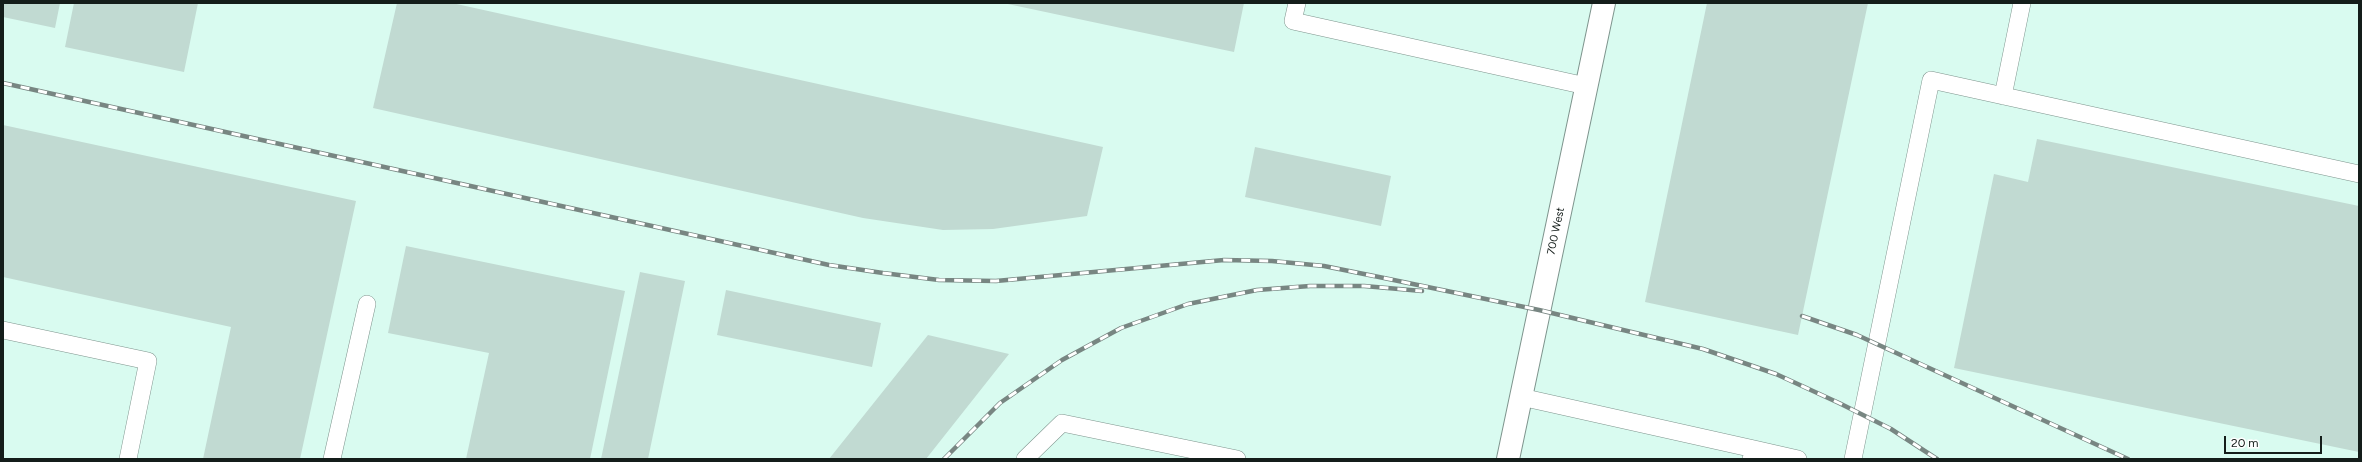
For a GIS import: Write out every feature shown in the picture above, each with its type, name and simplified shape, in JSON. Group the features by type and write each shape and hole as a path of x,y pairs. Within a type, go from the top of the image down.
{"street":[{"name":"700 West","path":"1508,459 1604,3"}],"lane":[{"path":"1297,3 1294,21 1586,86"},
{"path":"2002,96 2022,3"},
{"path":"1853,459 1931,80 2359,174"},
{"path":"332,459 367,304"},
{"path":"3,330 148,361 128,459"},
{"path":"1521,397 1752,454 1798,459"},
{"path":"1025,459 1062,423 1238,459"}],"shaded area":[{"path":"3,3 2359,3 2359,459 3,459"}],"building":[{"path":"3,3 60,3 55,28 3,17"},
{"path":"74,3 198,3 184,72 65,47"},
{"path":"397,3 452,3 1103,147 1087,216 993,229 943,230 863,218 373,108"},
{"path":"1003,3 1244,3 1234,52"},
{"path":"1707,3 1868,3 1798,335 1645,302"},
{"path":"3,125 356,201 300,459 203,459 231,327 3,277"},
{"path":"2037,139 2359,206 2359,452 1954,368 1994,174 2028,182"},
{"path":"1255,147 1391,176 1381,226 1245,197"},
{"path":"406,246 625,291 590,459 466,459 489,353 388,333"},
{"path":"640,272 685,281 648,459 601,459"},
{"path":"726,290 881,323 872,367 717,335"},
{"path":"928,335 1009,354 926,459 829,459"}],"railway":[{"path":"3,83 829,265 883,273 939,280 996,281 1224,260 1272,261 1324,266 1539,310 1703,349 1776,374 1839,403 1891,429 1937,459"},
{"path":"944,459 1000,403 1062,360 1121,328 1188,304 1257,290 1310,286 1364,286 1422,291"},
{"path":"1802,316 1857,335 2128,459"}]}
